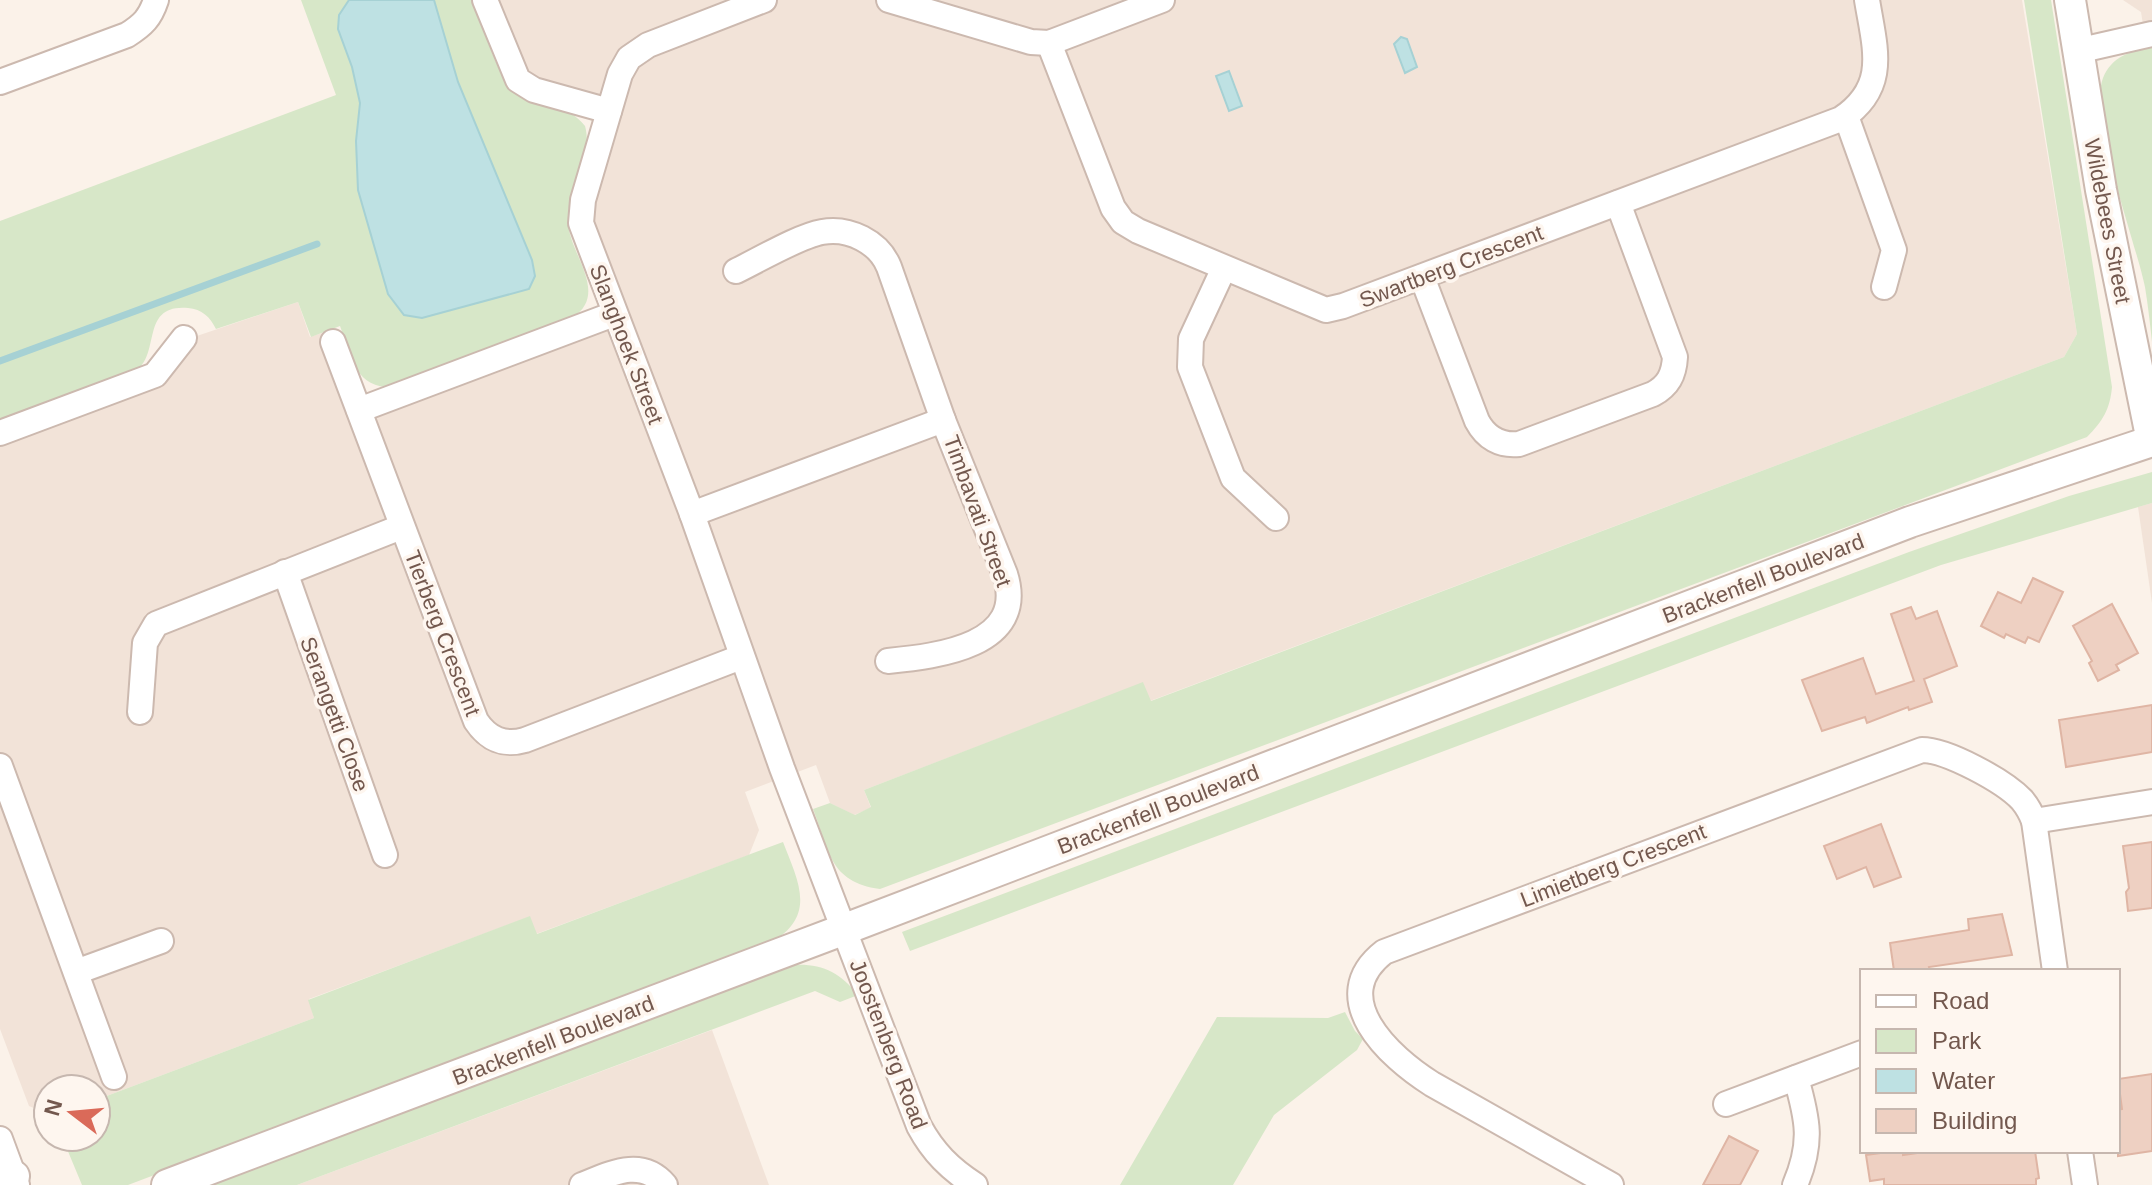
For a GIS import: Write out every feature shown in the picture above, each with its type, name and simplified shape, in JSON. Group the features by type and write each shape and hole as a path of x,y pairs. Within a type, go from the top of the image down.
{"street":[{"path":"0,82 127,35 151,16 156,0"},
{"path":"485,0 518,80 534,90 609,111"},
{"name":"Slanghoek Street","path":"764,0 637,50 624,65 580,216 614,314 692,514 782,768"},
{"path":"889,0 1031,42 1049,43 1162,0"},
{"path":"1867,0 1877,64 1867,95 1846,116 1894,250 1884,287"},
{"name":"Wildebees Street","path":"2070,0 2101,190 2152,441"},
{"path":"2077,51 2152,34"},
{"name":"Swartberg Crescent","path":"1049,43 1118,215 1138,231 1326,310 1422,277 1846,116"},
{"path":"1422,277 1477,421 1494,440 1519,444 1638,400 1667,384 1675,357 1618,203"},
{"name":"Timbavati Street","path":"736,271 819,232 862,237 881,251 889,267 943,420 1009,587 1006,614 985,639 929,657 888,661"},
{"path":"1224,268 1191,339 1190,367 1233,478 1276,518"},
{"path":"359,410 614,314"},
{"path":"0,433 155,375 184,338"},
{"name":"Tierberg Crescent","path":"333,342 476,721 488,735 506,743 525,740 741,657"},
{"name":"Timbavati Street","path":"692,514 943,420"},
{"name":"Brackenfell Boulevard","path":"167,1185 1897,527 2152,441"},
{"path":"140,712 145,643 156,624 401,527"},
{"name":"Serangetti Close","path":"285,572 385,855"},
{"name":"Limietberg Crescent","path":"1611,1185 1432,1084 1406,1064 1368,1025 1360,1006 1361,981 1374,960 1384,952 1922,750 1946,753 2012,791 2028,807 2034,821 2055,969"},
{"path":"0,766 114,1077"},
{"name":"Joostenberg Road","path":"782,768 919,1126 939,1158 975,1185"},
{"path":"2034,821 2152,802"},
{"path":"76,972 161,941"},
{"path":"1726,1104 1860,1054"},
{"path":"1795,1185 1808,1142 1808,1119 1796,1078"},
{"path":"0,1139 13,1182"},
{"path":"2080,1153 2085,1185"},
{"path":"582,1185 630,1169 651,1173 665,1185"}],"shaded area":[{"path":"487,0 2022,0 2077,334 2064,357 1150,701 1143,683 864,790 871,808 854,815 830,803 816,765 745,792 759,830 749,855 536,934 529,917 309,999 314,1018 112,1094 112,1073 32,1073 32,1107 29,1106 0,1029 0,435 156,377 185,340 298,302 310,337 328,331 358,412 616,316 584,229 611,110 535,88"},
{"path":"2123,0 2152,0 2152,36 2145,37 2141,12"},
{"path":"2152,503 2152,603 2138,507"},
{"path":"712,1030 769,1185 297,1185"}],"green space":[{"path":"301,0 474,0 492,52 511,88 527,99 571,114 585,126 586,150 571,198 568,223 588,286 588,298 583,308 572,318 386,387 375,385 360,374 340,326 311,337 298,302 216,329 208,317 197,310 173,309 163,313 157,321 145,361 138,369 0,421 0,221 336,95"},
{"path":"2024,0 2051,0 2112,387 2105,414 2087,437 880,889 850,879 833,862 813,809 830,803 855,815 871,807 864,790 1143,682 1151,701 2064,357 2077,334"},
{"path":"2152,47 2152,342 2145,287 2107,148 2100,96 2103,78 2112,64 2130,53"},
{"path":"2152,472 2152,503 1941,565 910,951 902,932 1909,552 2069,496"},
{"path":"783,842 798,882 800,907 796,918 788,930 775,940 128,1185 82,1185 69,1153 112,1153 112,1094 314,1018 308,1000 530,916 537,934"},
{"path":"792,965 829,971 844,980 858,995 840,1002 815,991 297,1185 206,1185"},
{"path":"1345,1012 1363,1039 1357,1050 1274,1115 1233,1185 1120,1185 1217,1017 1328,1018"}],"water":[{"path":"349,0 434,0 458,82 532,260 535,276 529,289 422,318 404,315 388,294 358,190 356,141 360,103 352,67 338,29 339,15"},
{"path":"1401,37 1407,39 1417,67 1405,73 1394,44"},
{"path":"1229,71 1242,106 1229,111 1216,76"}],"building":[{"path":"2033,578 2063,592 2039,642 2028,637 2025,643 2006,634 2004,638 1981,626 1998,592 2021,603"},
{"path":"2112,604 2138,653 2116,665 2119,670 2098,681 2089,663 2092,661 2073,626"},
{"path":"1911,607 1916,619 1937,611 1957,666 1924,679 1932,702 1909,710 1908,707 1867,723 1865,717 1822,731 1802,680 1863,658 1876,694 1914,681 1891,614"},
{"path":"2152,705 2152,752 2066,767 2059,720"},
{"path":"1881,824 1901,877 1874,887 1866,867 1837,879 1824,846"},
{"path":"2152,842 2152,908 2128,911 2126,892 2129,888 2123,846"},
{"path":"2002,914 2012,955 1930,969 1894,969 1890,943 1969,930 1968,919"},
{"path":"2152,1074 2152,1151 2118,1156 2122,1109 2120,1079"},
{"path":"1729,1136 1758,1151 1740,1185 1703,1185"},
{"path":"2035,1153 2039,1178 2036,1185 1884,1185 1884,1179 1870,1181 1866,1155"}],"waterway":[{"path":"0,361 317,244"}]}
